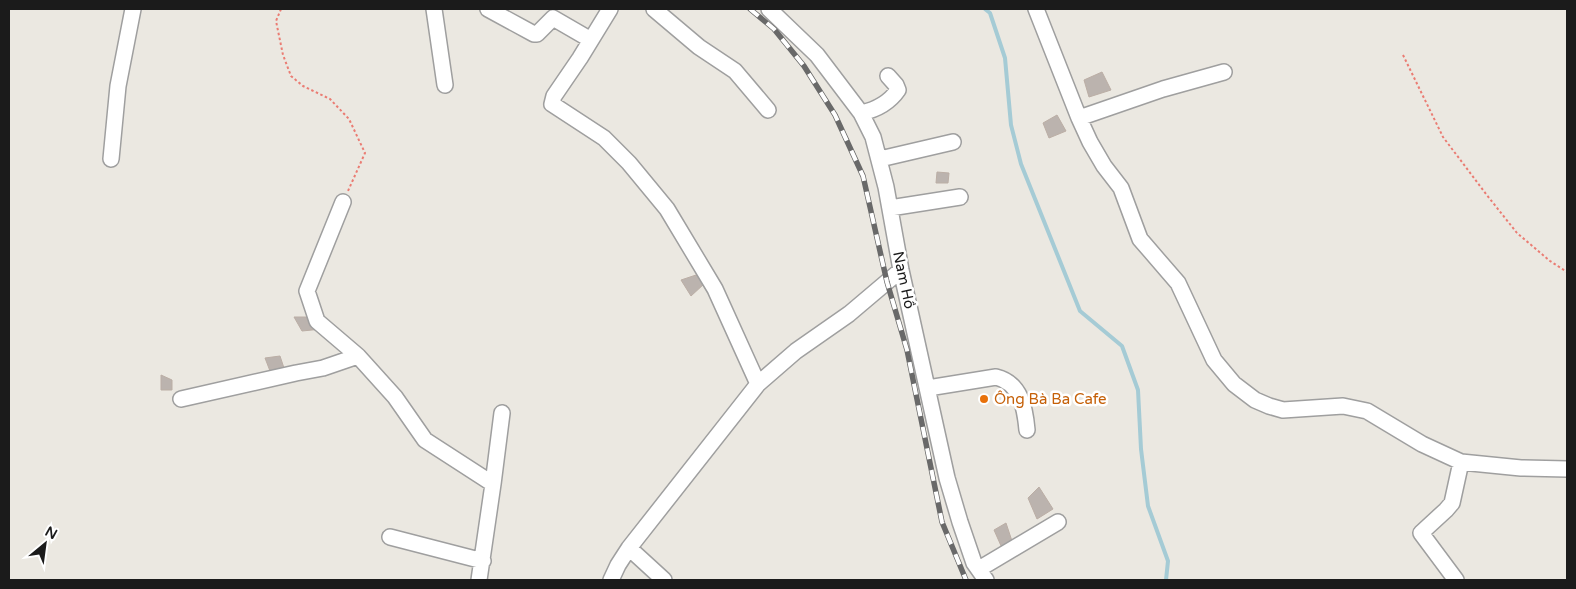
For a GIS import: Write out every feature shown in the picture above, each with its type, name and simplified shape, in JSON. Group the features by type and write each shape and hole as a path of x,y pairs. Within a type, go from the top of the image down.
{"street":[{"path":"111,159 118,86 133,9"},
{"path":"434,9 445,85"},
{"path":"488,9 534,34 537,34 553,18 591,40"},
{"path":"610,9 554,96 552,104 604,138 629,163 667,210 715,289 758,384"},
{"path":"654,9 699,47 735,71 768,110"},
{"name":"Nam Hồ","path":"769,9 817,55 861,113 873,137 880,160 947,478 974,563 982,575"},
{"path":"1036,9 1079,118 1104,166 1121,188 1140,239 1178,283 1214,360 1234,384 1255,400 1283,410 1343,406 1367,411 1422,444 1461,462 1521,468 1567,469"},
{"path":"1079,118 1163,89 1224,72"},
{"path":"861,113 875,110 894,96 898,90 888,76"},
{"path":"880,160 954,142"},
{"path":"890,208 960,197"},
{"path":"343,202 308,291 317,321 358,356 395,397 425,440 493,484"},
{"path":"611,580 629,548 758,384 796,351 849,314 902,270"},
{"path":"181,399 323,368 358,356"},
{"path":"928,388 996,377 1005,379 1020,395 1025,409 1027,430"},
{"path":"479,580 502,413"},
{"path":"1456,580 1421,533 1452,503 1461,462"},
{"path":"982,575 1058,522"},
{"path":"390,537 483,561"},
{"path":"629,548 664,580"}],"path":[{"path":"281,9 276,21 286,67 292,76 303,86 330,99 349,119 365,153 343,202"},
{"path":"1403,54 1443,136 1486,194 1517,233 1567,272"}],"building":[{"path":"1102,72 1111,90 1089,97 1084,80"},
{"path":"1057,115 1066,131 1049,138 1043,123"},
{"path":"937,172 949,173 948,183 936,183"},
{"path":"696,275 704,284 691,296 681,280"},
{"path":"294,317 310,317 322,329 302,331"},
{"path":"280,356 284,368 270,371 265,358"},
{"path":"161,375 172,380 172,390 161,390"},
{"path":"1039,487 1053,509 1037,519 1028,498"},
{"path":"1006,523 1012,541 1002,548 994,530"}],"waterway":[{"path":"985,9 990,13 1005,58 1011,125 1021,164 1080,311 1122,346 1138,390 1141,449 1148,506 1168,561 1166,580"}],"railway":[{"path":"750,9 774,29 804,66 835,115 863,176 887,282 907,350 942,522 966,580"}],"place":[{"name":"Ông Bà Ba Cafe","path":"984,399"}]}
